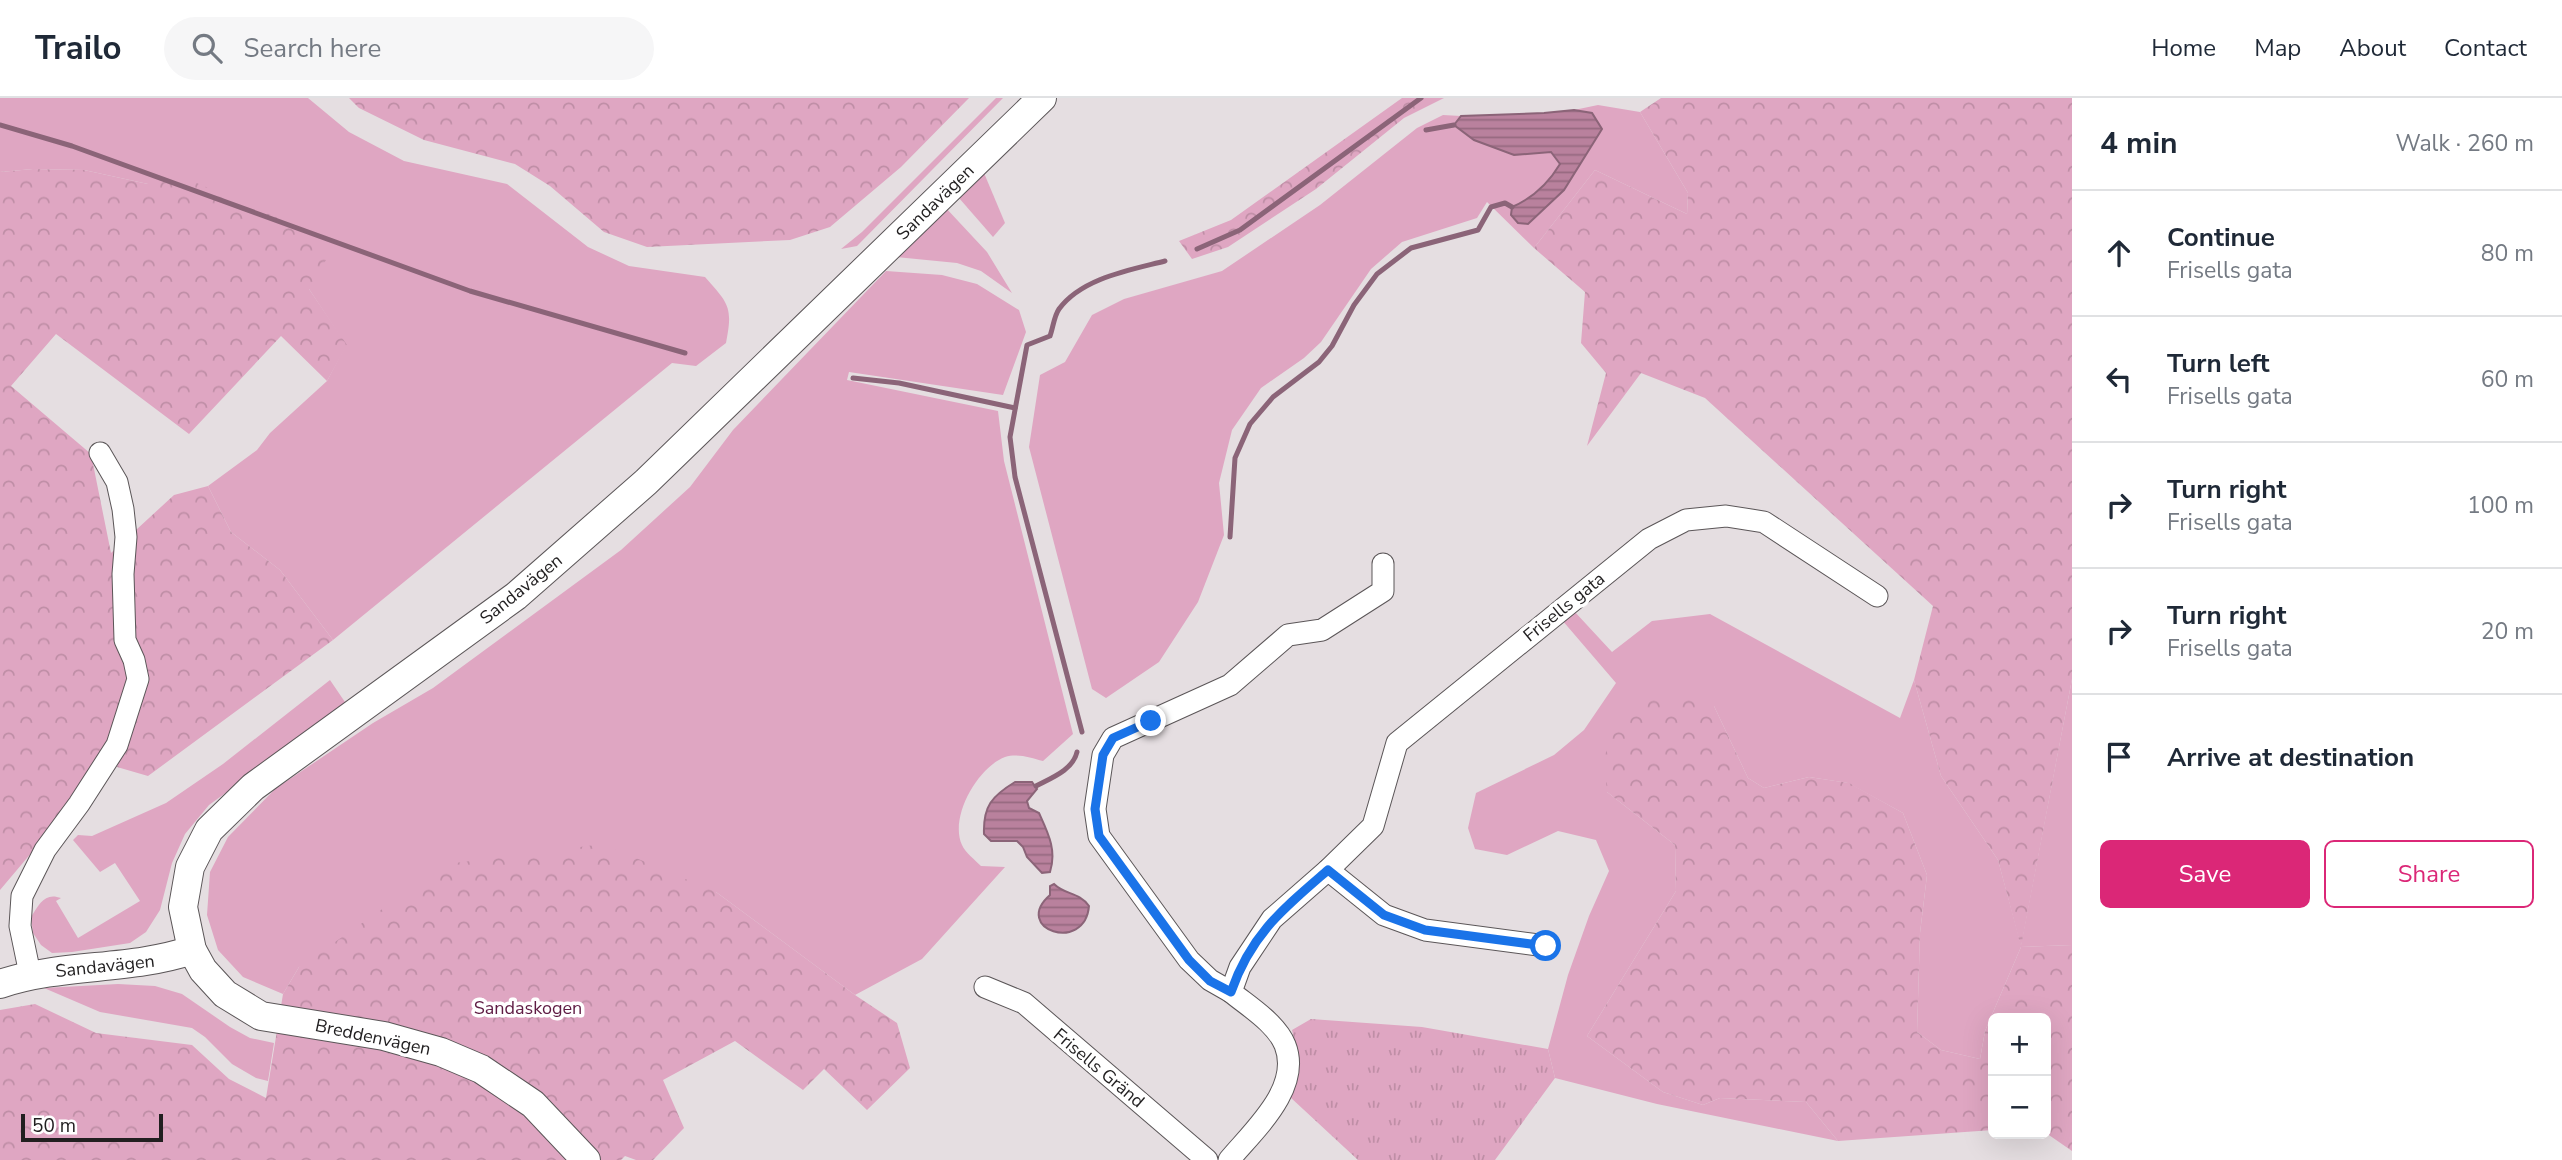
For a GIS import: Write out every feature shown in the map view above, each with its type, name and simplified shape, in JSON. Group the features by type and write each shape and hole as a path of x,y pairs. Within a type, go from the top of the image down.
{"street":[{"name":"Sandavägen","path":"0,984 30,974 164,959 192,950 183,907 190,867 209,830 253,787 516,597 646,482 1042,98"},
{"path":"30,974 20,926 22,896 45,850 117,745 138,680 134,660 125,640 123,574 126,537 123,509 117,482 100,453"},
{"name":"Frisells gata","path":"1231,992 1240,967 1272,919 1373,826 1397,743 1649,539 1686,520 1726,516 1764,522 1877,596"},
{"path":"1229,1160 1276,1102 1289,1073 1285,1044 1270,1024 1231,992 1210,981 1189,960 1099,836 1095,809 1103,755 1113,738 1230,685 1288,635 1322,630 1383,591 1383,564"},
{"path":"1328,870 1384,915 1425,930 1546,946"},
{"name":"Breddenvägen","path":"192,950 203,970 225,994 261,1016 384,1036 441,1052 481,1069 533,1104 586,1160"},
{"name":"Frisells Gränd","path":"985,987 1024,1003 1207,1160"}],"green space":[{"path":"0,98 308,98 349,132 404,161 507,184 588,247 629,266 705,277 724,300 729,313 726,343 696,366 672,363 333,640 280,570 231,532 208,486 257,450 270,433 327,381 346,345 309,289 148,184 84,170 33,169 0,172"},
{"path":"349,98 969,98 901,167 830,227 790,240 647,247 604,232 550,186 515,164 424,140 359,108"},
{"path":"996,98 1003,98 857,246 841,249 862,232"},
{"path":"1402,98 1444,98 1404,118 1316,189 1228,247 1192,259 1179,241 1231,220"},
{"path":"1661,98 2072,98 2072,679 2021,947 1998,860 1941,776 1914,680 1933,606 1705,398 1641,373 1587,446 1606,373 1581,343 1585,292 1534,248 1595,170 1687,214 1688,193 1640,112"},
{"path":"1598,105 1640,112 1688,193 1687,214 1595,170 1534,248 1487,202 1477,218 1402,242 1371,269 1321,342 1304,358 1261,388 1232,430 1219,483 1224,535 1198,602 1159,662 1106,698 1092,689 1029,447 1040,375 1065,362 1092,315 1124,299 1222,271 1320,205 1417,128 1443,115 1461,116 1454,125 1514,155 1552,152 1560,165 1555,172 1533,195 1512,207 1528,224 1592,113 1574,110"},
{"path":"33,169 84,170 148,184 164,169 336,243 309,289 347,345 327,381 281,336 189,434 56,334 11,386 91,454 111,553 174,495 208,486 231,532 280,570 333,640 148,776 117,767 142,691 65,813 0,890 0,172"},
{"path":"984,173 1005,223 993,237 959,198"},
{"path":"945,207 987,252 1012,293 981,271 957,263 896,257"},
{"path":"886,271 942,275 977,284 1019,310 1026,332 1003,395 849,372 847,380 998,411 1004,461 1073,734 1043,761 1020,756 1005,757 985,771 976,782 968,794 959,821 962,845 981,866 1005,867 922,959 855,995 716,892 299,967 283,994 243,977 218,950 207,915 210,872 228,837 275,789 373,723 433,688 621,550 690,487 733,430"},
{"path":"1574,611 1612,652 1652,621 1710,614 1900,718 1914,680 1941,776 1998,860 2021,945 2072,679 2072,945 2021,947 1993,1013 1988,1013 1980,1059 1941,1050 1917,1032 1920,933 1927,875 1903,813 1848,783 1809,777 1764,788 1748,778 1714,706 1607,792 1675,845 1676,891 1587,1036 1663,1092 1703,1105 1720,1098 1806,1102 1838,1141 1657,1104 1555,1078 1548,1049 1568,975 1589,916 1609,871 1596,840 1558,831 1507,855 1475,849 1468,828 1476,793 1554,755 1584,730 1616,683 1562,620"},
{"path":"330,680 347,705 209,805 185,834 172,863 160,910 146,932 130,943 72,952 52,953 41,945 33,933 31,917 47,898 61,898 56,901 78,938 140,901 115,863 100,872 73,840 78,835 92,836 166,803 223,764"},
{"path":"1676,695 1699,699 1714,706 1748,778 1764,788 1809,777 1849,783 1903,813 1927,875 1920,933 1917,1032 1941,1050 1980,1059 1988,1024 1988,1130 1838,1141 1806,1102 1720,1098 1703,1105 1663,1092 1587,1036 1676,891 1675,845 1607,792 1604,758 1612,735 1630,713 1658,696"},
{"name":"Sandaskogen","path":"603,844 716,892 897,1023 910,1068 867,1110 824,1069 803,1090 735,1041 663,1080 684,1128 653,1160 636,1160 625,1156 621,1160 0,1160 0,1010 35,1004 96,1033 192,1045 229,1079 266,1098 283,994 299,967 447,864"},
{"path":"2072,945 2072,1151 2051,1136 2051,1013 1993,1013 2021,947"},
{"path":"118,984 155,986 182,994 250,1038 274,1043 268,1081 256,1078 232,1064 192,1028 100,1012 44,988"},
{"path":"1311,1019 1422,1027 1548,1049 1555,1078 1495,1160 1358,1160 1290,1097 1300,1063 1292,1030"}],"shaded area":[{"path":"1574,110 1592,113 1602,129 1564,190 1528,224 1518,223 1511,215 1512,207 1539,190 1560,164 1551,152 1514,155 1474,140 1454,125 1461,116"},
{"path":"1015,782 1032,782 1037,789 1027,801 1029,808 1039,813 1048,835 1052,849 1050,872 1042,873 1017,841 991,841 984,834 985,816 990,803"},
{"path":"1054,884 1081,898 1089,906 1085,921 1076,929 1065,933 1044,926 1039,918 1040,907 1050,895 1050,886"}],"waterway":[{"path":"1197,249 1240,230 1421,98"},
{"path":"0,125 72,146 470,291 685,353"},
{"path":"1426,130 1454,125"},
{"path":"1230,537 1235,458 1250,424 1273,397 1319,362 1332,346 1354,305 1377,274 1411,248 1478,230 1491,207 1505,203 1512,207"},
{"path":"1082,732 1015,477 1010,437 1027,345 1050,336 1059,309 1080,290 1107,277 1165,261"},
{"path":"853,378 899,383 1015,408"},
{"path":"1036,786 1066,769 1077,752"}],"route":[{"path":"1151,721 1113,738 1103,755 1095,809 1099,836 1189,960 1210,981 1231,992 1240,967 1272,919 1328,870 1384,915 1425,930 1546,946"}]}
